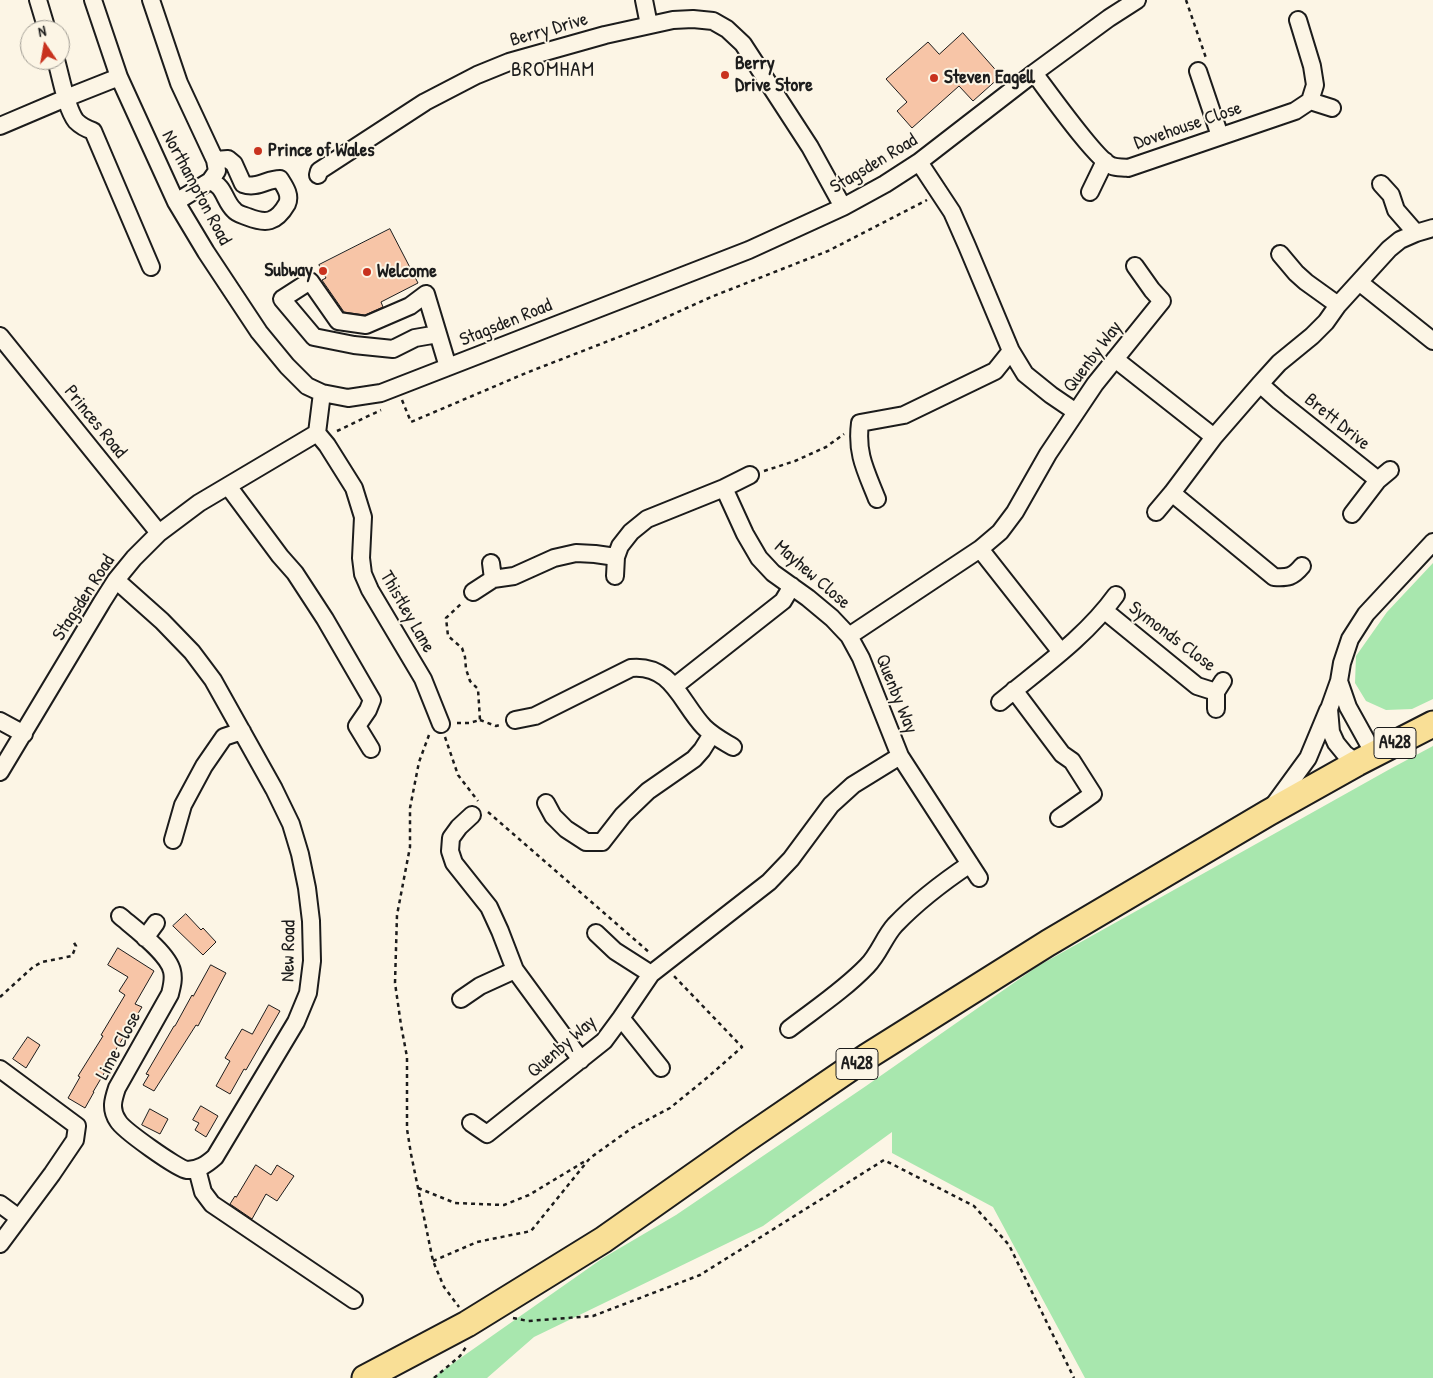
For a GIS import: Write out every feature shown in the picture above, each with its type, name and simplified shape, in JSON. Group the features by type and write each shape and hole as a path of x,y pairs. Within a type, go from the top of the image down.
{"highway":[{"name":"A428","path":"365,1378 477,1318 603,1240 868,1056 1048,943 1268,814 1433,724"}],"street":[{"path":"38,0 44,20"},
{"name":"Northampton Road","path":"92,0 119,78 176,202 206,252 259,332 287,366 308,386 322,393"},
{"path":"151,0 179,83 215,160 217,171 210,181 176,202"},
{"path":"644,0 649,25"},
{"name":"Stagsden Road","path":"322,393 348,398 381,392 741,253 843,207 885,184 919,162 1034,73 1109,18 1137,0"},
{"name":"Berry Drive","path":"318,175 319,171 425,102 477,75 519,60 605,35 673,20 693,19 713,21 727,29 743,44 810,147 843,207"},
{"path":"1298,20 1312,66 1315,86 1310,101 1332,108"},
{"path":"59,70 66,98 75,119 81,126 93,132 151,267"},
{"path":"1198,71 1220,136"},
{"path":"1034,73 1092,148 1105,161 1090,192"},
{"path":"0,126 119,78"},
{"name":"Dovehouse Close","path":"1105,161 1112,166 1128,168 1294,111 1310,101"},
{"path":"210,181 222,188 228,203 235,212 261,222 271,220 282,211 288,201 288,191 280,179 273,179 258,186 249,186 243,184 234,164 228,159 215,160"},
{"path":"919,162 952,212 1011,351 1025,374 1052,396 1076,412"},
{"path":"1381,184 1391,195 1396,210 1416,233"},
{"path":"1156,512 1214,438 1260,384 1279,363 1326,322 1338,305 1389,249 1400,240 1433,228"},
{"path":"1280,254 1306,282 1338,305"},
{"name":"Quenby Way","path":"471,1123 487,1134 604,1041 657,969 769,882 790,859 831,804 853,785 900,756 861,658 849,636 980,549 1000,532 1015,512 1048,454 1095,384 1162,301 1135,266"},
{"path":"438,334 415,338 394,349 354,346 314,337 282,300 310,281 338,321 366,325 410,306 426,294 448,367"},
{"path":"1359,282 1433,341"},
{"name":"Princes Road","path":"0,336 159,534"},
{"path":"877,499 859,448 860,424 904,415 995,371 1011,351"},
{"path":"1115,359 1214,438"},
{"name":"Brett Drive","path":"1260,384 1278,400 1384,475 1352,514"},
{"path":"317,433 322,393"},
{"name":"Stagsden Road","path":"0,772 102,602 116,580 134,558 159,534 199,503 317,433"},
{"name":"Thistley Lane","path":"317,433 327,445 354,488 363,517 360,558 362,574 423,679 441,724"},
{"path":"615,576 616,557 620,546 631,532 647,519 724,488 750,475"},
{"path":"228,486 280,556 295,573 325,619 372,700 368,710 357,726 371,749"},
{"name":"Mayhew Close","path":"724,488 745,534 759,558 773,573 832,618 849,636"},
{"path":"1172,493 1274,577 1286,578 1295,574 1302,566"},
{"path":"1268,814 1308,758 1339,681 1342,663 1350,639 1366,614 1433,542"},
{"path":"980,549 1061,652"},
{"path":"473,592 492,571 514,576 554,558 576,553 616,557"},
{"name":"New Road","path":"116,580 162,621 192,652 214,680 274,789 291,824 308,888 312,961 308,993 296,1022 214,1156 206,1165 197,1169"},
{"path":"675,686 783,601 792,586"},
{"name":"Symonds Close","path":"1000,702 1079,638 1105,611 1116,596"},
{"name":"Symonds Close","path":"1105,611 1197,686 1218,694"},
{"path":"515,720 535,716 631,668 640,667 656,670 675,686 703,726 733,747"},
{"path":"1339,681 1366,759"},
{"path":"1014,690 1062,754 1072,761 1092,794 1058,818"},
{"path":"1329,709 1331,732 1336,743 1345,754 1366,759"},
{"path":"0,721 24,734"},
{"path":"173,840 184,805 204,766 224,737 242,731"},
{"path":"546,803 553,816 566,829 586,842 602,842 641,797 694,760 712,734"},
{"path":"900,756 979,878"},
{"path":"477,812 459,827 451,838 450,851 454,863 489,907 515,970 581,1060"},
{"path":"789,1029 868,965 894,926 921,900 970,864"},
{"name":"Lime Close","path":"120,916 168,961 172,970 173,984 170,994 117,1088 112,1102 114,1113 119,1123 169,1162 186,1170 197,1169"},
{"path":"144,938 156,923"},
{"path":"596,933 615,951 657,969"},
{"path":"461,999 480,986 515,970"},
{"path":"621,1018 661,1068"},
{"path":"0,1069 77,1126 75,1140 0,1244"},
{"path":"197,1169 203,1192 212,1204 354,1300"},
{"path":"0,1204 19,1218"}],"path":[{"path":"1186,0 1207,60 1198,71"},
{"path":"402,400 411,422 526,372 647,326 711,296 828,251 940,193"},
{"path":"317,433 330,434 384,409"},
{"path":"750,475 795,461 826,447 860,424"},
{"path":"473,592 446,618 448,636 462,648 470,681 478,689 480,720"},
{"path":"515,720 496,726 480,720 469,723 441,724 431,729 419,762 410,808 410,847 397,915 395,983 400,1024 407,1057 407,1128 433,1261 444,1286 460,1307 477,1318 528,1322 593,1316 700,1275 884,1160 974,1206 1009,1245 1074,1378"},
{"path":"418,1188 455,1203 504,1205 529,1195 590,1158 632,1128 670,1108 742,1046 477,812 458,775 441,724"},
{"path":"0,997 33,967 42,962 72,956 76,946 73,941"},
{"path":"433,1261 477,1242 531,1231 590,1158"},
{"path":"434,1378 460,1356 467,1347 470,1330 477,1318"}],"green space":[{"path":"1433,563 1433,699 1412,709 1386,710 1366,701 1355,683 1356,656 1387,612"},
{"path":"1433,746 1433,1378 1085,1378 993,1207 892,1153 892,1132 763,1226 534,1337 487,1378 432,1378 603,1258 676,1215 1038,966"}],"building":[{"path":"963,33 1001,76 973,101 959,86 912,128 897,111 907,102 886,79 928,42 939,54"},
{"name":"Welcome","path":"390,229 418,283 381,302 383,307 365,315 344,312 322,280 326,278 319,265"},
{"path":"186,914 216,942 203,955 173,926"},
{"path":"118,948 154,971 135,1004 142,1007 104,1069 106,1070 85,1108 68,1098 80,1077 78,1076 103,1036 101,1035 125,995 119,991 128,977 108,965"},
{"path":"211,965 226,973 198,1026 196,1025 154,1091 143,1085 149,1075 146,1074"},
{"path":"269,1005 280,1011 230,1094 216,1086 230,1061 225,1058 242,1029 252,1034"},
{"path":"28,1037 40,1045 26,1068 13,1059"},
{"path":"201,1106 218,1116 206,1137 195,1130 199,1123 193,1120"},
{"path":"150,1109 168,1119 160,1134 142,1125"},
{"path":"256,1165 271,1175 277,1165 294,1176 277,1201 266,1194 252,1219 230,1204"}],"place":[{"name":"Berry Drive Store","path":"725,75"},
{"name":"Steven Eagell","path":"934,78"},
{"name":"Prince of Wales","path":"258,151"},
{"name":"Subway","path":"323,271"},
{"name":"Welcome","path":"367,272"}],"district":[{"name":"BROMHAM","path":"553,70"}]}
